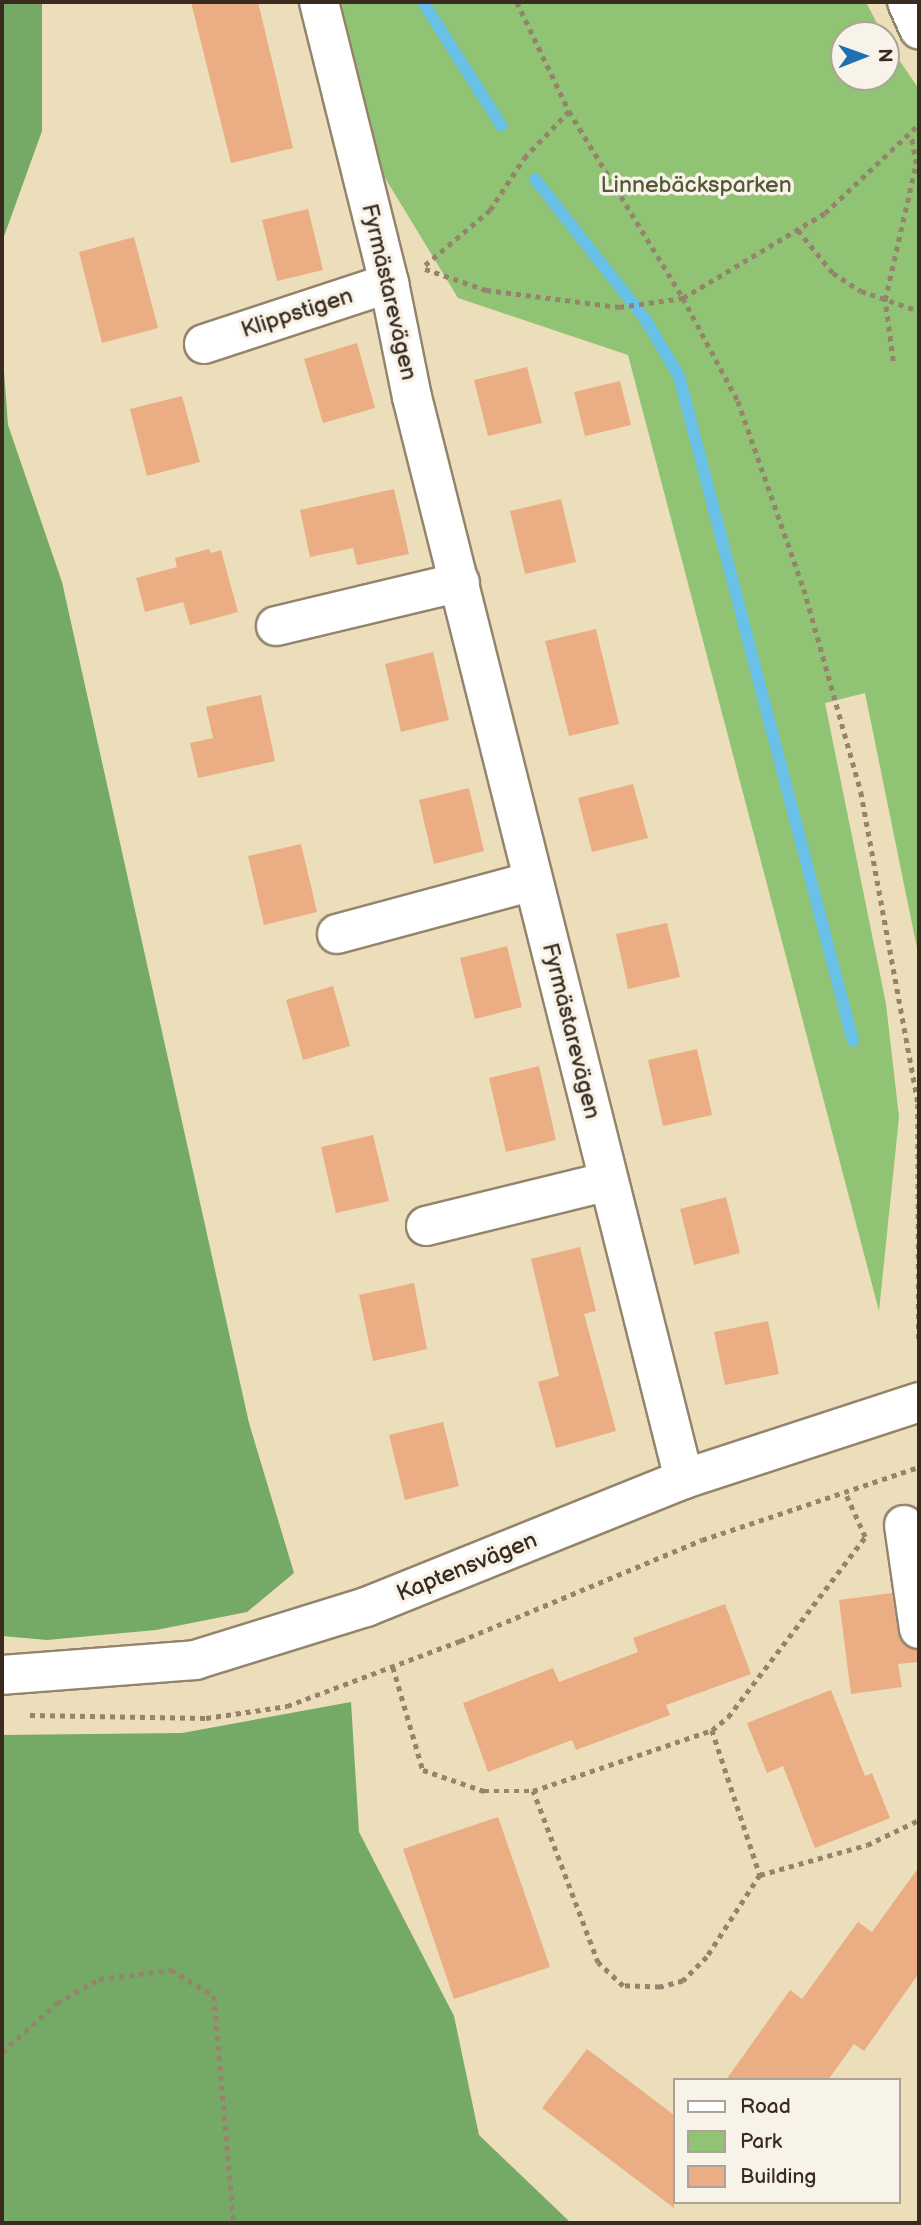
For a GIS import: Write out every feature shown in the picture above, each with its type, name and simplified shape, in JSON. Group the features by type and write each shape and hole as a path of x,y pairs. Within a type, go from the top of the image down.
{"street":[{"name":"Fyrmästarevägen","path":"318,2 406,275 412,397 684,1479"},
{"path":"907,2 919,29"},
{"name":"Klippstigen","path":"204,344 406,275"},
{"path":"276,626 460,582"},
{"path":"337,934 534,881"},
{"path":"426,1226 609,1181"},
{"name":"Kaptensvägen","path":"2,1675 195,1660 366,1607 684,1479 919,1402"},
{"path":"904,1525 919,1629"}],"path":[{"path":"517,2 569,111 683,298 743,413 804,589 861,792 918,1104 919,1342"},
{"path":"406,275 490,210 524,158 569,111"},
{"path":"406,275 486,290 619,307 683,298 825,213 911,136 919,124"},
{"path":"893,362 885,300 916,164 911,136"},
{"path":"797,230 832,273 885,300 919,311"},
{"path":"27,1714 205,1718 287,1706 393,1667 702,1540 919,1468"},
{"path":"393,1667 423,1770 484,1791 533,1791 712,1730 728,1717 865,1537 846,1494"},
{"path":"712,1730 760,1875"},
{"path":"533,1791 598,1963 623,1986 660,1987 683,1981 707,1957 760,1875 867,1845 919,1820"},
{"path":"2,2052 57,2003 99,1979 171,1970 214,1996 234,2223"}],"green space":[{"path":"2,2 42,2 42,131 2,242"},
{"name":"Linnebäcksparken","path":"337,2 858,2 867,4 876,21 830,21 830,91 900,91 900,61 919,89 919,958 865,693 825,703 886,1004 899,1117 879,1311 628,355 458,298 379,168"},
{"path":"2,345 8,425 62,582 249,1423 294,1573 247,1612 156,1630 47,1640 2,1636"},
{"path":"351,1702 359,1832 454,2016 479,2135 571,2223 2,2223 2,1735 182,1733"}],"building":[{"path":"191,2 258,2 293,148 231,163"},
{"path":"308,209 323,270 277,281 262,220"},
{"path":"134,237 158,328 102,343 79,252"},
{"path":"357,343 375,408 323,423 304,359"},
{"path":"527,367 542,423 488,436 474,380"},
{"path":"620,381 631,425 585,436 574,392"},
{"path":"182,396 200,462 147,476 130,409"},
{"path":"394,489 409,554 357,565 353,548 310,557 300,510"},
{"path":"561,499 576,562 525,574 510,511"},
{"path":"209,549 211,553 221,550 238,612 190,625 183,602 145,612 136,578 177,567 175,558"},
{"path":"596,629 619,724 569,736 545,641"},
{"path":"433,652 449,720 401,732 385,664"},
{"path":"261,695 275,761 198,778 190,743 213,738 206,707"},
{"path":"633,784 648,838 592,852 578,798"},
{"path":"469,788 484,851 434,864 419,800"},
{"path":"301,844 317,912 264,925 248,856"},
{"path":"667,923 680,977 628,989 616,934"},
{"path":"507,946 522,1007 475,1019 460,958"},
{"path":"333,986 350,1046 303,1060 286,1000"},
{"path":"697,1049 712,1115 663,1126 648,1060"},
{"path":"539,1066 556,1140 506,1152 489,1078"},
{"path":"373,1135 389,1201 336,1213 321,1147"},
{"path":"726,1197 740,1253 694,1265 680,1209"},
{"path":"580,1247 596,1311 584,1314 616,1431 556,1448 538,1382 559,1376 531,1259"},
{"path":"414,1283 427,1349 373,1361 359,1295"},
{"path":"768,1321 779,1374 725,1385 714,1332"},
{"path":"443,1422 459,1486 405,1500 389,1435"},
{"path":"892,1593 898,1633 902,1643 919,1650 919,1662 898,1664 902,1687 851,1694 839,1600"},
{"path":"725,1604 751,1674 666,1705 670,1715 576,1750 572,1740 488,1772 463,1703 553,1668 559,1682 638,1652 633,1638"},
{"path":"831,1690 865,1776 872,1773 890,1818 815,1848 783,1766 767,1773 747,1723"},
{"path":"498,1817 550,1967 454,1999 403,1849"},
{"path":"919,1867 919,1973 864,2051 854,2044 829,2078 727,2078 790,1990 802,1999 858,1922 872,1932"},
{"path":"587,2049 673,2114 674,2208 542,2108"}],"waterway":[{"path":"423,2 501,125"},
{"path":"535,179 645,319 679,376 853,1041"}]}
